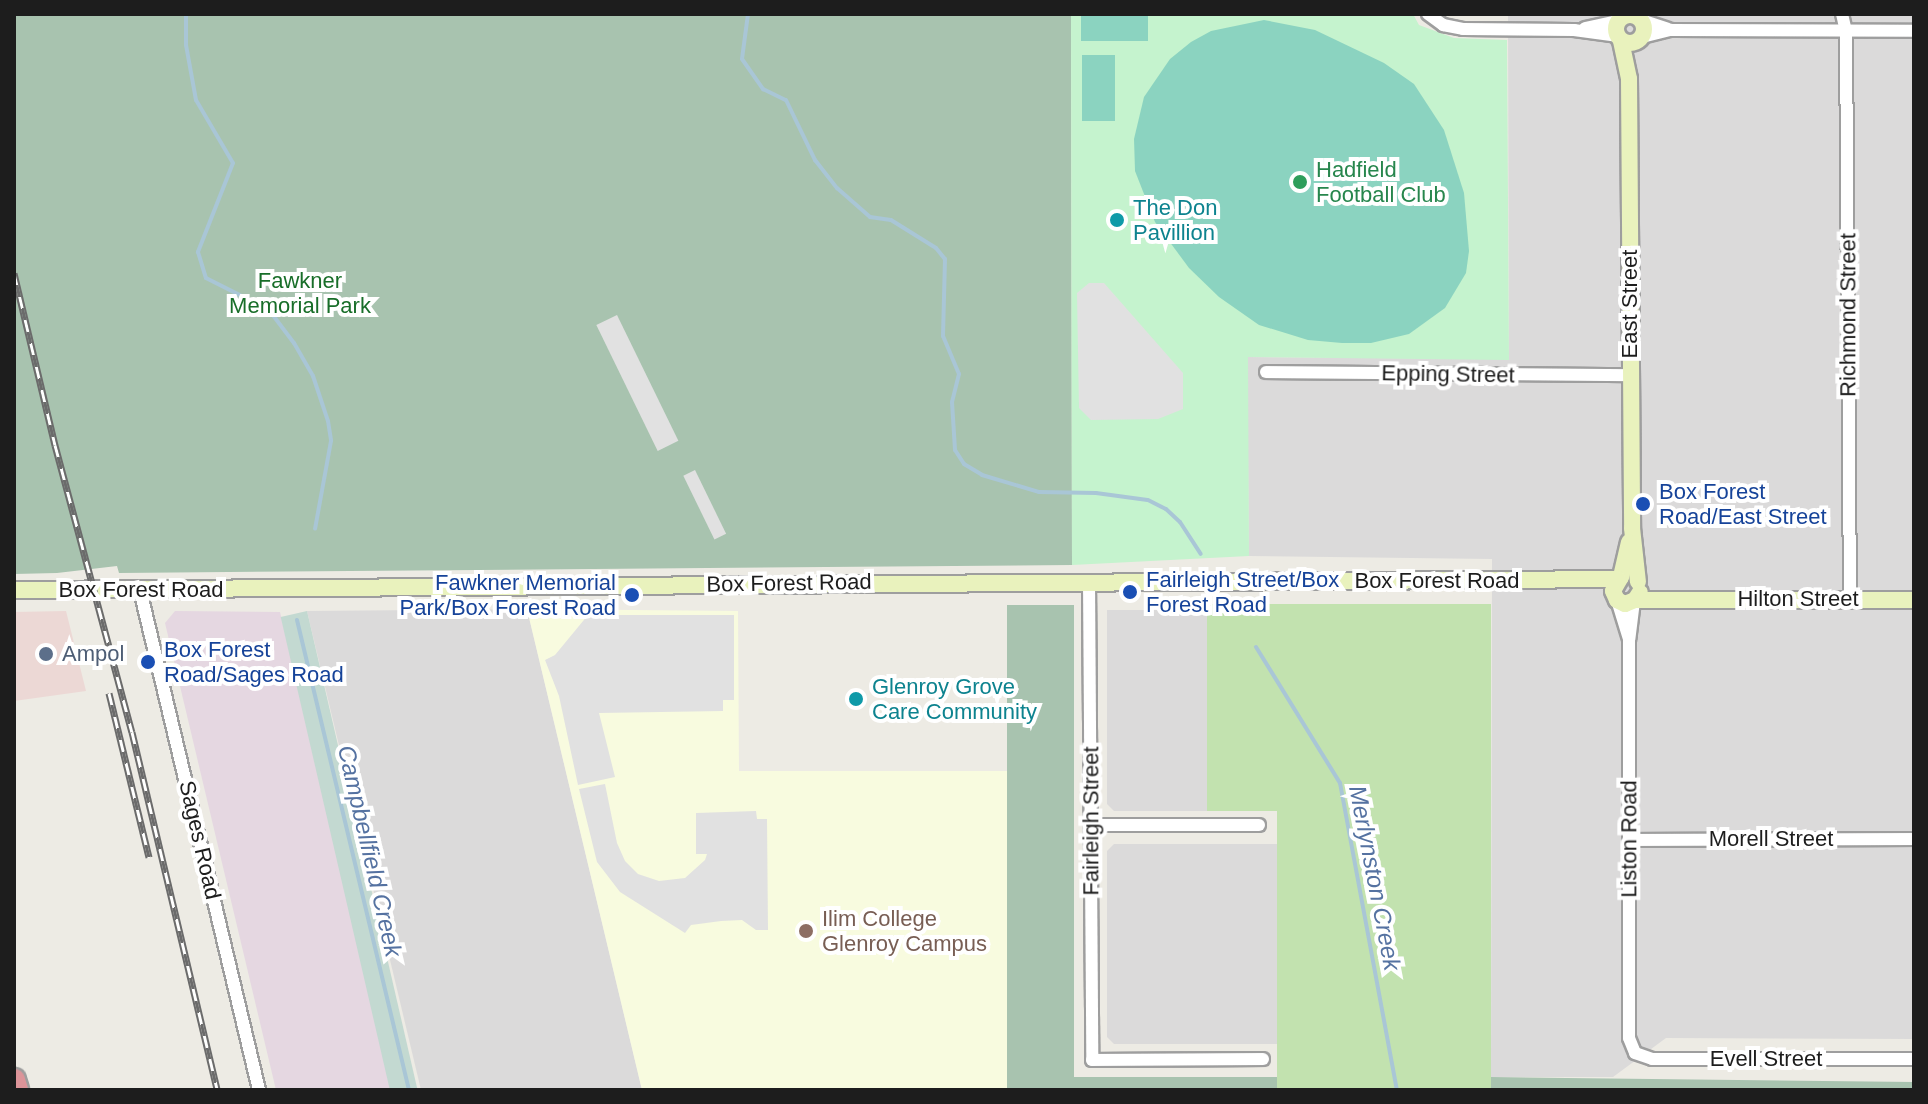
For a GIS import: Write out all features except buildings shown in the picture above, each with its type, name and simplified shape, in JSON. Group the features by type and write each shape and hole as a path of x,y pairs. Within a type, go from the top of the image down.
{"highway":[{"path":"14,1080 17,1090"}],"street":[{"path":"1428,14 1443,25 1463,29 1574,30 1629,26 1671,30 1914,31"},
{"name":"Richmond Street","path":"1842,14 1846,31 1850,600"},
{"name":"East Street","path":"1627,590 1632,528 1629,26"},
{"name":"Epping Street","path":"1266,372 1630,375"},
{"name":"Box Forest Road","path":"14,590 1089,581 1564,581"},
{"name":"Fairleigh Street","path":"1089,581 1092,1060 1263,1059"},
{"name":"Hilton Street","path":"1564,581 1683,599 1914,600"},
{"name":"Sages Road","path":"140,590 259,1090"},
{"name":"Liston Road","path":"1627,590 1629,1038"},
{"path":"1092,825 1259,825"},
{"name":"Morell Street","path":"1629,840 1914,839"},
{"name":"Evell Street","path":"1629,1038 1635,1053 1652,1059 1914,1059"}],"shaded area":[{"path":"1508,14 1914,14 1914,1039 1666,1038 1613,1077 1491,1077 1492,559 1249,556 1247,357 1509,359"},
{"path":"1089,283 1104,283 1183,373 1183,409 1158,419 1091,420 1079,408 1077,293"},
{"path":"617,315 678,441 658,451 596,325"},
{"path":"695,470 726,534 714,540 683,476"},
{"path":"527,609 642,1090 421,1090 307,611"},
{"name":"Ilim College Glenroy Campus","path":"527,609 738,611 739,771 1007,771 1007,1090 642,1090"},
{"path":"1107,610 1207,610 1207,811 1114,811 1107,804"},
{"name":"Ampol","path":"66,611 86,691 14,701 14,612"},
{"path":"175,611 280,612 394,1090 276,1090 165,623"},
{"path":"307,611 418,1090 390,1090 281,617"},
{"path":"588,615 734,615 734,700 723,700 723,711 599,713 615,777 578,785 559,696 545,660 555,655"},
{"path":"605,784 617,843 625,861 638,874 659,881 685,878 705,860 707,854 696,854 696,813 756,811 757,819 767,819 768,930 756,930 742,920 691,925 685,933 620,892 597,862 579,789"},
{"path":"1114,844 1277,844 1277,1044 1114,1044 1107,1037 1107,851"}],"green space":[{"name":"Fawkner Memorial Park","path":"14,14 1071,14 1072,565 119,573 117,566 14,574"},
{"path":"1071,14 1413,14 1419,25 1454,38 1507,40 1509,360 1248,357 1249,556 1072,565"},
{"path":"1081,14 1148,14 1148,41 1081,41"},
{"name":"Hadfield Football Club","path":"1264,20 1315,30 1384,63 1414,84 1444,130 1464,193 1469,251 1466,273 1445,308 1409,334 1371,343 1342,343 1308,340 1259,325 1219,297 1189,268 1155,222 1135,171 1134,139 1144,97 1170,59 1191,42 1211,31"},
{"path":"1082,55 1115,55 1115,121 1082,121"},
{"path":"1207,604 1491,604 1491,1090 1277,1090 1277,811 1207,811"},
{"path":"1007,605 1074,605 1074,1077 1277,1077 1277,1090 1007,1090"},
{"path":"1491,1077 1914,1082 1914,1090 1491,1090"}],"waterway":[{"name":"Campbellfield Creek","path":"186,14 186,45 196,100 233,163 198,252 206,278 269,310 294,343 313,376 328,421 331,441 315,529"},
{"name":"Merlynston Creek","path":"748,14 742,59 763,89 786,100 815,160 837,188 870,217 891,220 936,248 945,259 943,336 959,374 952,402 955,450 964,464 982,475 1039,492 1096,493 1148,500 1166,509 1180,522 1201,554"},
{"name":"Campbellfield Creek","path":"297,620 409,1090"},
{"name":"Merlynston Creek","path":"1256,647 1340,783 1397,1090"}],"railway":[{"path":"14,273 55,445 132,732 217,1090"},
{"path":"109,693 149,857"}],"place":[{"name":"Hadfield Football Club","path":"1300,182"},
{"name":"The Don Pavillion","path":"1117,220"},
{"name":"Box Forest Road/East Street","path":"1643,504"},
{"name":"Fairleigh Street/Box Forest Road","path":"1130,592"},
{"name":"Fawkner Memorial Park/Box Forest Road","path":"632,595"},
{"name":"Ampol","path":"46,654"},
{"name":"Box Forest Road/Sages Road","path":"148,662"},
{"name":"Glenroy Grove Care Community","path":"856,699"},
{"name":"Ilim College Glenroy Campus","path":"806,931"}]}
